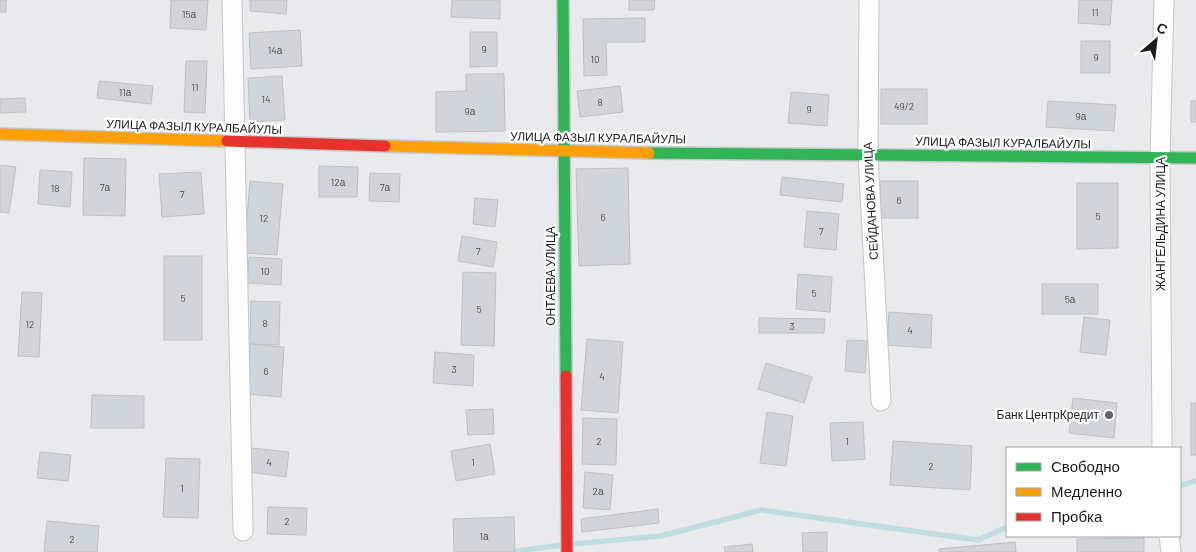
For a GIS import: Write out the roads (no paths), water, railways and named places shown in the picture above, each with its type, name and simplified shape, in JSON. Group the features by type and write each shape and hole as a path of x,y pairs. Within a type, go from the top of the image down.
{"street":[{"path":"232,0 243,531"},
{"name":"ОНТАЕВА УЛИЦА","path":"563,0 567,552"},
{"name":"СЕЙДАНОВА УЛИЦА","path":"869,0 868,156 881,402"},
{"name":"ЖАНГЕЛЬДИНА УЛИЦА","path":"1162,447 1160,158 1164,0"},
{"name":"УЛИЦА ФАЗЫЛ КУРАЛБАЙУЛЫ","path":"0,134 234,143 564,152 1196,158"},
{"path":"1169,537 1171,552"}],"waterway":[{"path":"1182,485 1196,481"},
{"path":"572,544 661,536 761,510 978,540 1006,527"},
{"path":"511,552 561,545"}],"place":[{"name":"Банк ЦентрКредит","path":"1109,415"}]}
